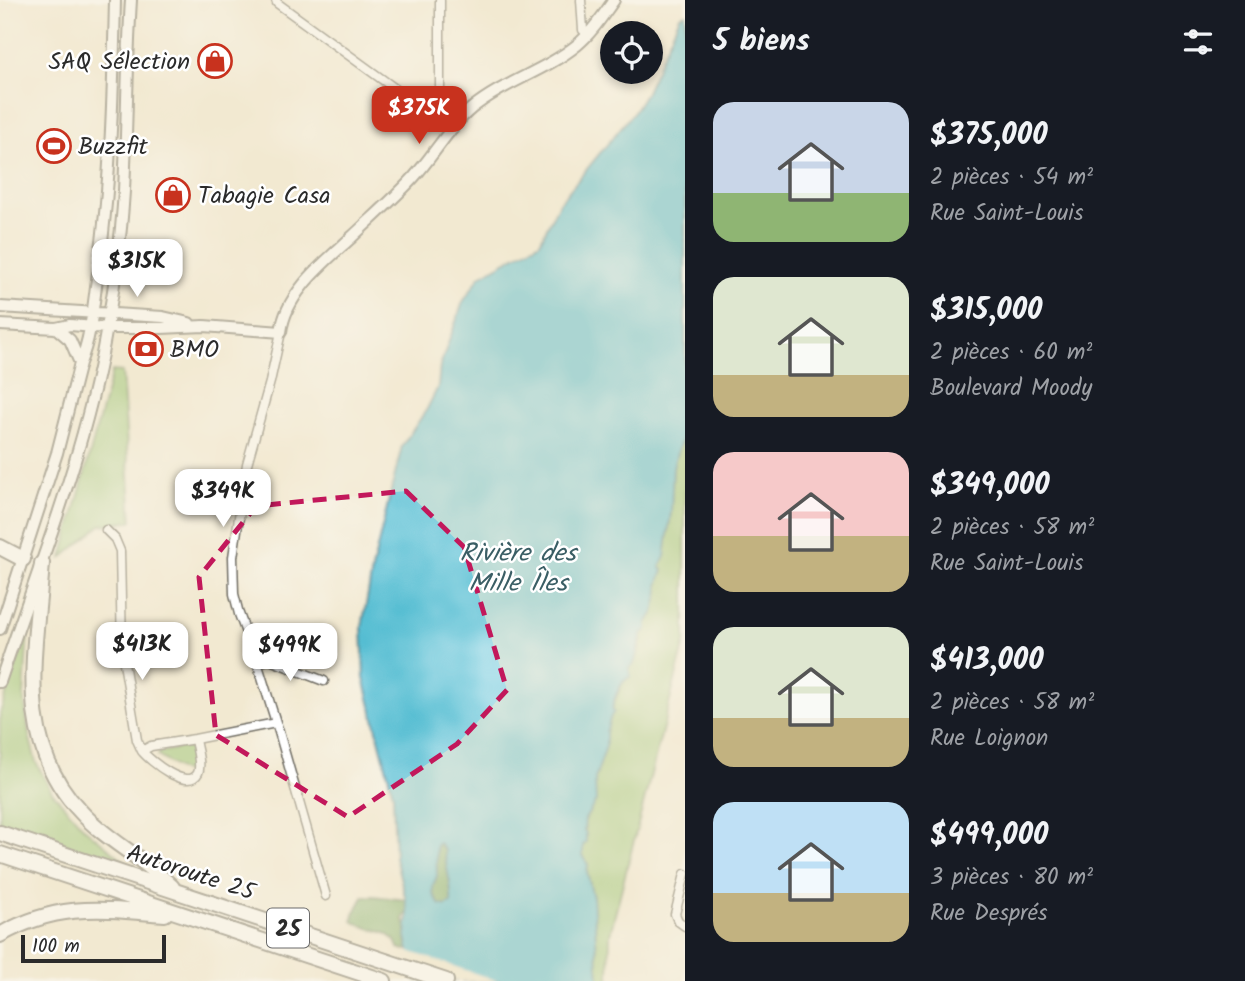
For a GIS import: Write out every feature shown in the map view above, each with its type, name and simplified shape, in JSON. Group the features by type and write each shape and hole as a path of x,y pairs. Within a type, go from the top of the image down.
{"highway":[{"path":"0,547 23,559"},
{"path":"42,563 33,685 35,715 45,755 60,786 80,812 107,837 178,892"},
{"name":"Autoroute 25","path":"0,833 446,981"},
{"name":"Autoroute 25","path":"0,854 384,981"},
{"path":"0,935 25,923 77,909 188,916"}],"main road":[{"path":"0,629 59,445 80,363 86,350 93,313 108,190 115,0"},
{"path":"0,682 42,563 86,424 107,328 124,191 131,0"},
{"path":"0,325 56,328 204,326 281,332 282,320 287,310 305,284 410,181 460,120 499,90 578,44 614,0"},
{"path":"0,307 163,317 204,326"},
{"path":"56,328 70,340 80,363"}],"street":[{"path":"276,0 412,100 428,107 440,106"},
{"path":"440,0 440,106 443,125 450,132"},
{"path":"581,0 583,30 587,34"},
{"path":"281,332 247,464 233,557 233,583 236,603 276,723 326,895"},
{"path":"106,530 115,539 120,551 122,651 137,740 148,758 173,775 188,780 195,776 199,768 195,739"},
{"path":"257,662 271,660 324,681"},
{"path":"142,751 151,746 276,723"},
{"path":"681,923 676,918 676,910 685,874"}],"highlighted area":[{"path":"406,491 464,547 507,690 457,744 348,817 216,735 199,577 256,506"}],"green space":[{"path":"112,371 122,372 132,521 101,525 62,558"},
{"path":"685,432 685,642 610,934 609,981 599,981 593,898 588,865 583,855 583,845 586,842 584,822 595,801 595,779 606,746 606,732 614,702 638,654 642,634 654,612 671,512 673,467"},
{"path":"28,630 24,695 29,735 36,762 52,792 84,828 133,868 0,822 0,713"},
{"path":"186,747 190,750 192,762 189,763 192,768 188,772 183,772 158,756 160,752"},
{"path":"439,843 445,850 451,890 451,903 446,906 439,904 433,894 437,876 436,845"},
{"path":"363,897 406,900 408,912 404,921 408,951 398,948 391,936 353,921"}],"water":[{"name":"Rivière des Mille Îles","path":"685,13 685,432 673,467 671,512 654,612 642,634 634,664 629,668 631,676 621,686 615,699 612,709 614,712 606,732 606,746 595,779 596,801 585,819 586,842 583,845 583,855 588,865 593,898 599,981 415,981 406,936 406,900 395,857 393,794 364,678 362,627 373,565 402,446 438,387 440,366 463,302 480,276 540,242 559,203 633,113 650,84 663,84 663,54 680,16","holes":["439,843 445,850 451,896 451,903 446,906 439,904 433,894 437,876 436,845"]}],"pier":[{"path":"405,950 498,981 412,981"}],"place":[{"name":"SAQ Sélection","path":"215,61"},
{"name":"Buzzfit","path":"54,146"},
{"name":"Tabagie Casa","path":"173,195"},
{"name":"BMO","path":"146,349"}]}
